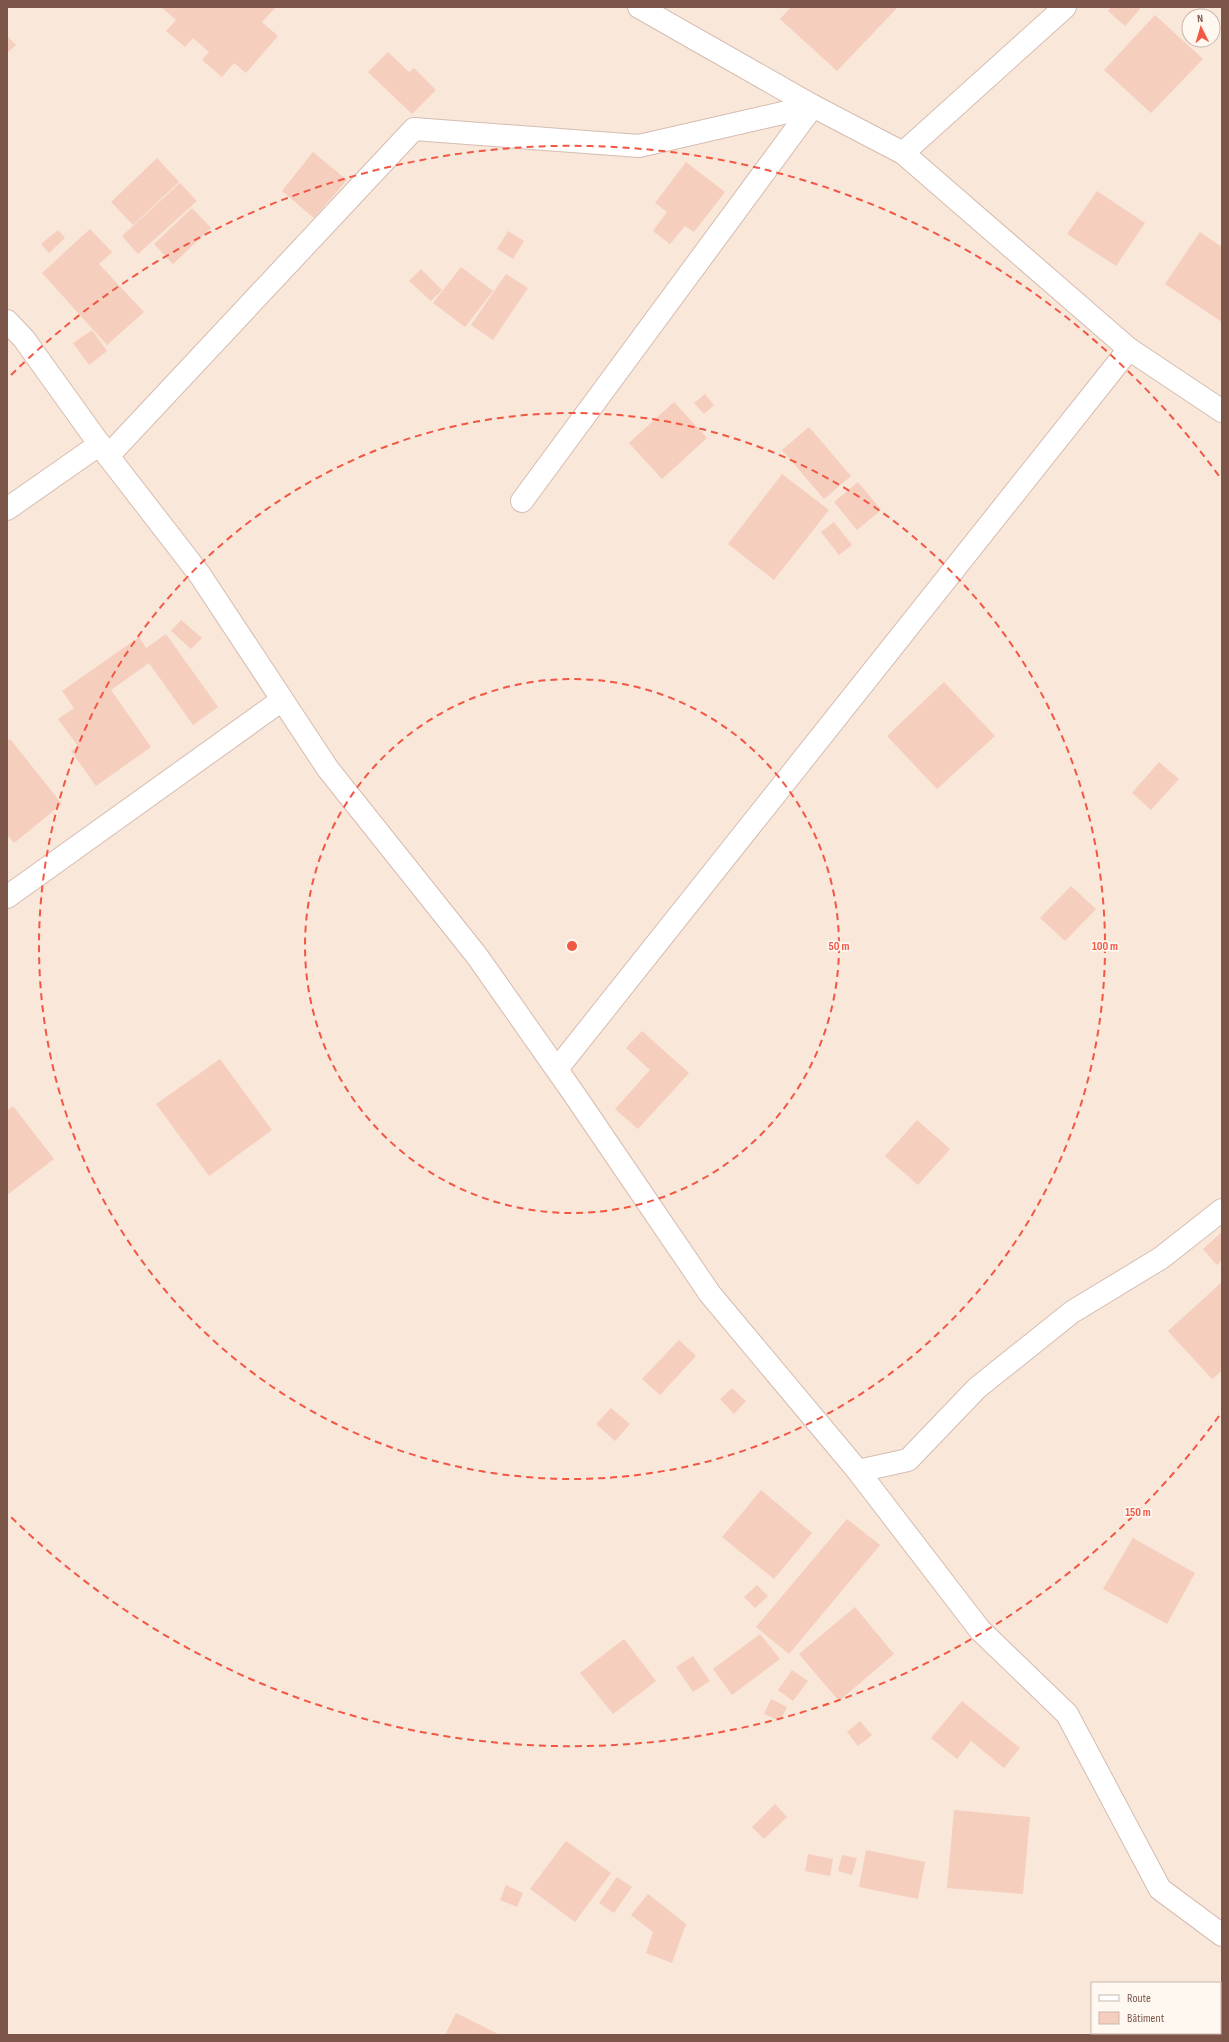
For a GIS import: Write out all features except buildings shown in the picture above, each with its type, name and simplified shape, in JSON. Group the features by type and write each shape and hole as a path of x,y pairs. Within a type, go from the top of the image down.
{"street":[{"path":"639,7 813,106 903,153 1129,349 1222,410"},
{"path":"903,153 1065,7"},
{"path":"7,508 104,450 414,129 639,146 813,106"},
{"path":"522,501 813,106"},
{"path":"7,321 24,340 104,450 200,575 328,769 477,956 710,1294 858,1471 980,1630 1067,1714 1160,1889 1222,1935"},
{"path":"557,1070 1129,349"},
{"path":"7,897 282,700"},
{"path":"858,1471 908,1460 977,1388 1072,1312 1161,1258 1222,1210"}],"shaded area":[{"path":"7,7 1222,7 1222,2035 7,2035"}]}
